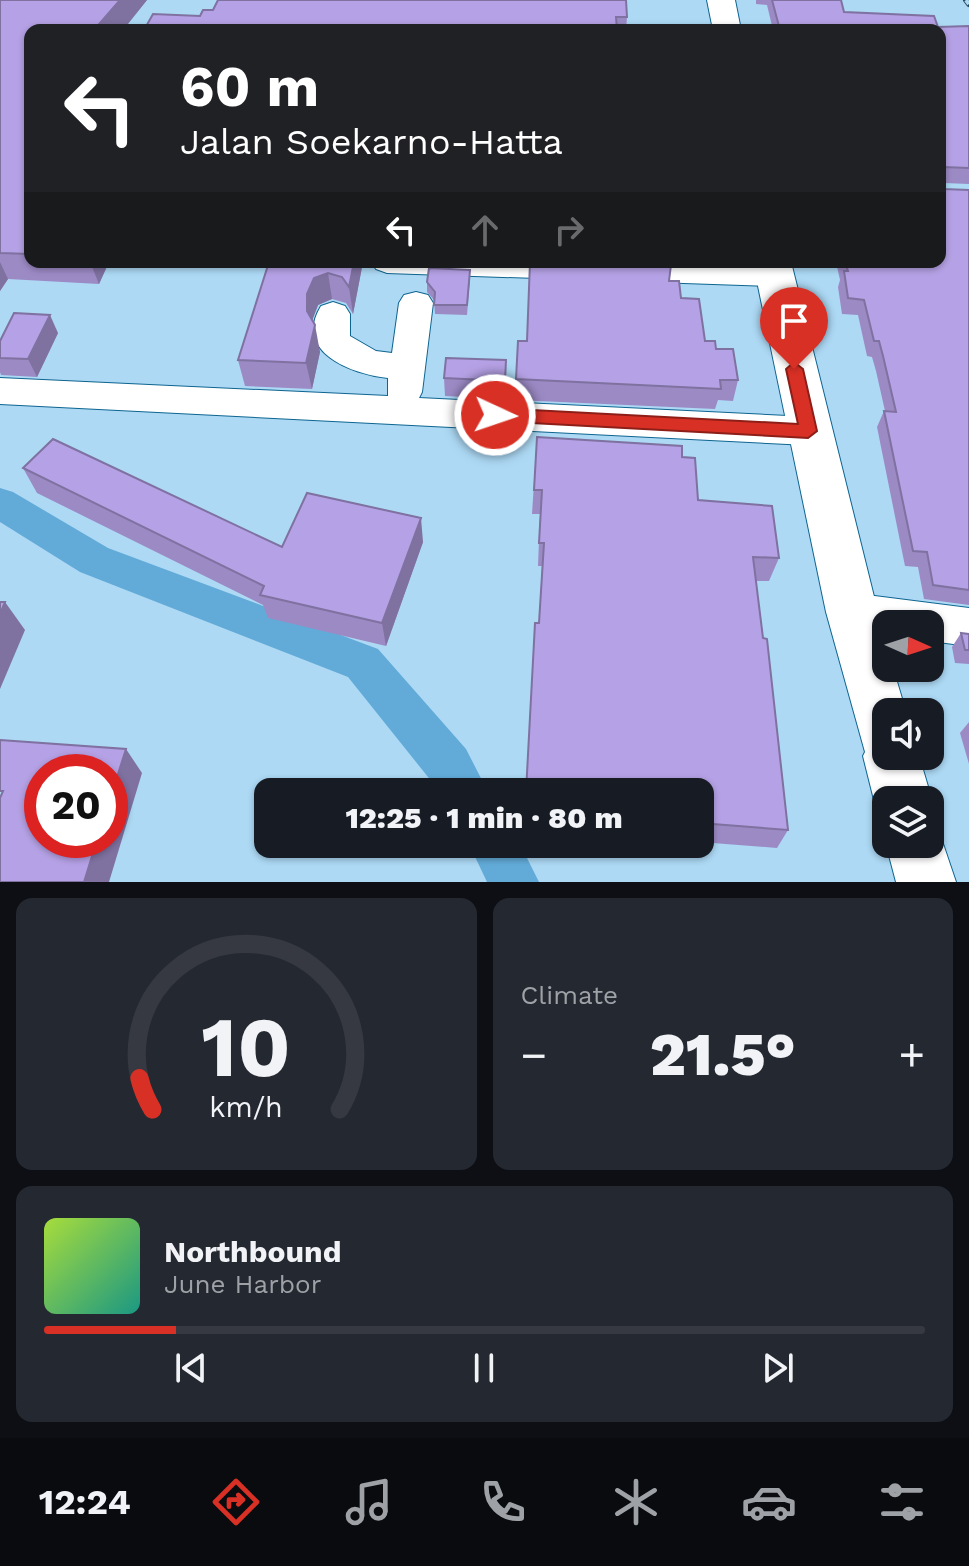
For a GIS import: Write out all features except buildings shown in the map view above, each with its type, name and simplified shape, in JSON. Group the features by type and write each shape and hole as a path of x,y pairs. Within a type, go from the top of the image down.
{"main road":[{"path":"721,0 726,24"},
{"path":"773,269 851,612 875,698"},
{"path":"919,858 926,882"}],"street":[{"path":"718,268 773,269"},
{"path":"401,410 416,303"},
{"path":"333,314 332,342 368,363 407,368"},
{"path":"0,391 808,431"},
{"path":"851,612 969,627"}],"waterway":[{"path":"0,503 94,560 363,663 450,765 457,778"},
{"path":"501,858 514,882"}],"railway":[{"path":"966,0 969,4"}],"route":[{"path":"495,415 808,431 794,369"}]}
